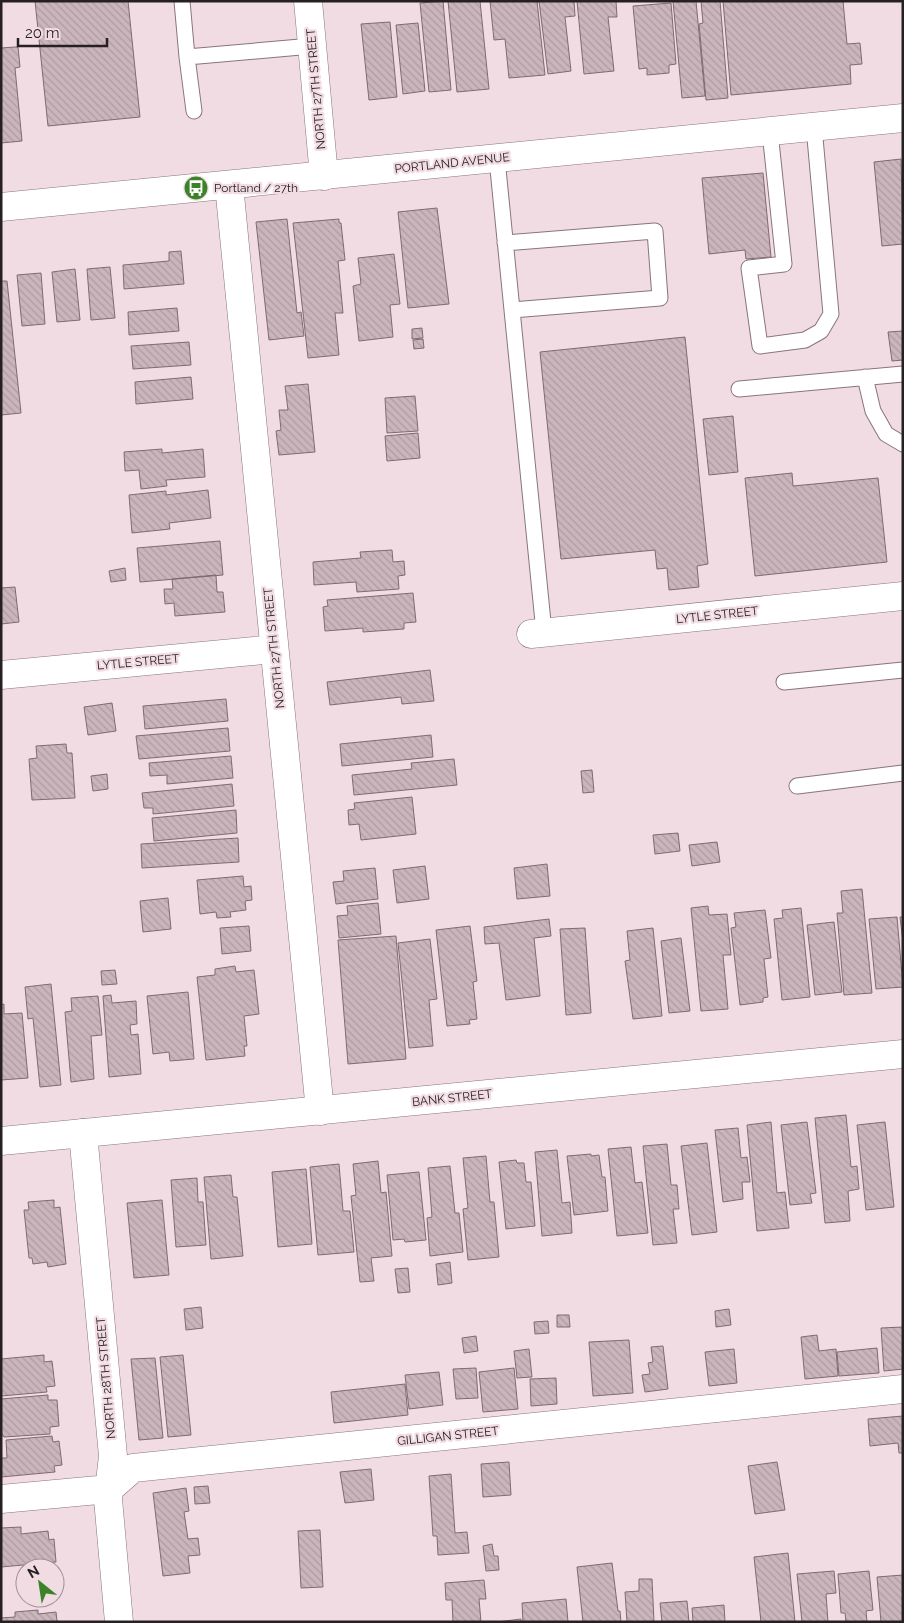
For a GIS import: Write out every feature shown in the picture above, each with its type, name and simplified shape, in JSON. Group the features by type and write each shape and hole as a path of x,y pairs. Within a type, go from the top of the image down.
{"street":[{"name":"NORTH 27TH STREET","path":"308,1 324,176"},
{"name":"PORTLAND AVENUE","path":"1,207 903,118"},
{"name":"NORTH 27TH STREET","path":"229,185 320,1111"},
{"name":"LYTLE STREET","path":"538,633 903,596"},
{"name":"LYTLE STREET","path":"1,675 274,649"},
{"name":"BANK STREET","path":"1,1141 903,1054"},
{"name":"NORTH 28TH STREET","path":"84,1133 113,1456 109,1489 118,1622"},
{"name":"GILLIGAN STREET","path":"109,1489 133,1468 903,1390"},
{"path":"1,1498 109,1489"}],"lane":[{"path":"182,1 194,111"},
{"path":"187,57 312,46"},
{"path":"770,132 784,264 750,268 760,346 805,340 821,331 832,314 814,127"},
{"path":"497,159 512,310 538,633"},
{"path":"505,243 655,231 660,298 512,310"},
{"path":"739,389 903,374"},
{"path":"865,377 873,411 886,434 903,444"},
{"path":"784,682 903,670"},
{"path":"797,786 903,773"}],"building":[{"path":"35,1 128,1 140,117 48,126"},
{"path":"443,1 451,90 429,92 420,3"},
{"path":"448,1 480,1 489,89 457,92"},
{"path":"490,1 537,1 545,75 509,78 505,39 494,40"},
{"path":"539,1 574,1 575,16 565,17 571,71 548,74"},
{"path":"577,1 616,1 617,17 608,17 614,71 584,74"},
{"path":"673,1 696,1 705,96 682,98"},
{"path":"701,1 720,1 728,98 706,100 699,24 703,23"},
{"path":"723,1 843,1 847,44 860,43 862,64 850,65 851,84 731,95"},
{"path":"671,3 676,64 669,65 669,73 647,75 647,68 639,69 633,6"},
{"path":"390,22 397,97 369,100 361,24"},
{"path":"418,23 425,91 403,94 396,25"},
{"path":"18,47 20,67 15,68 22,141 1,143 1,48"},
{"path":"901,159 903,244 882,246 874,162"},
{"path":"763,173 771,257 746,259 745,250 709,254 702,178"},
{"path":"437,208 449,304 408,308 398,212"},
{"path":"287,219 297,313 301,312 304,336 269,340 256,222"},
{"path":"339,219 345,260 338,261 343,313 335,313 339,355 308,358 293,223"},
{"path":"181,251 184,284 124,289 123,265 169,261 169,252"},
{"path":"394,254 400,304 390,305 393,337 359,341 353,286 361,284 358,258"},
{"path":"110,267 115,318 91,320 87,269"},
{"path":"75,269 80,320 57,322 52,272"},
{"path":"41,273 45,324 22,326 17,275"},
{"path":"1,281 7,281 21,413 1,415"},
{"path":"177,308 179,331 129,335 128,312"},
{"path":"422,328 423,338 412,339 412,329"},
{"path":"903,331 903,360 892,361 888,332"},
{"path":"685,337 708,564 697,566 699,587 669,590 667,568 657,569 655,550 561,559 540,352"},
{"path":"423,339 424,348 414,349 413,340"},
{"path":"189,342 191,365 133,369 131,346"},
{"path":"191,377 193,399 136,404 135,382"},
{"path":"308,384 315,452 279,455 276,431 281,430 279,410 288,410 285,386"},
{"path":"415,396 418,431 387,433 385,398"},
{"path":"733,416 738,472 709,475 703,419"},
{"path":"418,433 420,458 387,461 385,436"},
{"path":"162,449 162,453 203,449 205,477 166,480 167,486 141,489 139,470 125,471 124,452"},
{"path":"792,473 793,486 878,478 887,562 755,576 745,478"},
{"path":"208,490 211,518 169,523 170,529 132,533 129,495 166,491 166,495"},
{"path":"220,541 223,575 140,582 137,548"},
{"path":"392,550 393,562 404,561 405,575 398,576 399,589 357,592 356,582 314,585 313,562 361,558 360,552"},
{"path":"125,568 126,580 111,582 109,571"},
{"path":"216,575 217,592 223,592 225,612 175,616 174,603 165,604 164,589 173,589 172,579"},
{"path":"15,587 19,622 1,624 1,588"},
{"path":"413,593 416,622 404,623 404,629 363,632 363,628 325,631 323,607 328,606 327,600"},
{"path":"430,670 434,701 402,704 401,697 330,705 327,682"},
{"path":"226,699 228,721 145,729 143,706"},
{"path":"112,703 116,731 88,735 84,707"},
{"path":"228,728 230,751 139,759 136,736"},
{"path":"431,735 433,757 342,766 340,744"},
{"path":"66,744 67,753 72,753 75,798 32,800 29,759 37,758 36,746"},
{"path":"231,756 233,778 167,784 167,775 150,776 149,763"},
{"path":"454,759 457,785 354,795 352,775 412,769 411,763"},
{"path":"592,770 594,792 583,793 581,771"},
{"path":"107,774 108,789 93,791 91,776"},
{"path":"232,784 234,806 153,814 153,808 144,808 142,793"},
{"path":"412,797 416,834 361,840 359,824 349,825 348,810 355,809 354,803"},
{"path":"236,810 237,833 154,841 152,818"},
{"path":"678,833 680,851 655,854 653,835"},
{"path":"238,838 239,862 142,868 141,844"},
{"path":"717,842 720,862 692,866 689,845"},
{"path":"547,864 550,896 517,899 514,868"},
{"path":"425,866 429,899 397,903 393,870"},
{"path":"375,868 378,899 336,904 333,882 344,881 343,871"},
{"path":"243,876 244,887 251,886 252,900 245,901 246,910 230,912 231,917 217,918 216,912 200,914 197,880"},
{"path":"862,889 872,993 844,995 837,913 843,913 841,891"},
{"path":"168,898 171,929 143,932 140,901"},
{"path":"378,903 381,934 339,938 337,916 348,915 347,906"},
{"path":"708,906 709,915 727,914 731,955 723,955 728,1009 701,1011 691,908"},
{"path":"801,908 810,997 782,1000 774,919 783,918 782,910"},
{"path":"765,910 771,958 764,959 768,997 763,998 763,1002 740,1005 731,928 736,927 734,913"},
{"path":"897,917 903,987 876,989 869,919"},
{"path":"900,917 903,917 903,942"},
{"path":"549,919 551,936 534,938 540,996 506,1000 499,943 485,944 484,927"},
{"path":"834,922 842,992 815,995 807,925"},
{"path":"249,926 251,951 222,954 220,928"},
{"path":"470,926 477,981 473,982 477,1019 469,1020 470,1024 447,1026 436,930"},
{"path":"585,928 591,1013 566,1015 560,929"},
{"path":"653,928 662,1016 633,1019 625,961 630,960 627,931"},
{"path":"396,936 406,1059 348,1064 338,940"},
{"path":"681,938 690,1011 669,1013 661,941"},
{"path":"430,939 437,999 429,1000 433,1046 409,1048 398,943"},
{"path":"235,966 236,972 254,970 259,1014 244,1016 247,1046 244,1046 245,1056 206,1060 197,977 215,975 215,969"},
{"path":"115,970 117,984 102,985 101,971"},
{"path":"51,984 61,1085 40,1087 33,1018 28,1019 25,987"},
{"path":"188,992 194,1059 170,1061 169,1052 153,1054 147,996"},
{"path":"111,995 112,1003 136,1001 137,1024 130,1025 131,1035 138,1034 141,1074 109,1077 103,996"},
{"path":"98,996 102,1035 91,1036 94,1079 71,1082 65,1012 72,1011 71,998"},
{"path":"4,1004 4,1014 22,1013 28,1078 1,1080 1,1005"},
{"path":"846,1115 851,1167 857,1166 859,1189 848,1191 850,1221 825,1223 815,1118"},
{"path":"771,1122 777,1193 785,1192 789,1228 757,1231 747,1125"},
{"path":"807,1122 816,1193 810,1194 812,1203 790,1205 781,1125"},
{"path":"885,1122 894,1207 866,1210 857,1125"},
{"path":"738,1128 741,1158 747,1157 750,1182 742,1182 743,1199 723,1202 715,1130"},
{"path":"707,1143 717,1232 692,1235 681,1146"},
{"path":"667,1144 671,1185 677,1185 679,1209 673,1209 677,1243 653,1245 643,1146"},
{"path":"631,1147 635,1183 642,1182 648,1233 617,1236 608,1149"},
{"path":"557,1150 562,1203 570,1202 572,1233 542,1236 535,1152"},
{"path":"591,1154 591,1156 599,1155 602,1177 605,1177 608,1211 574,1215 567,1156"},
{"path":"486,1156 490,1202 494,1202 499,1257 468,1260 463,1209 468,1208 463,1158"},
{"path":"516,1160 517,1163 524,1163 526,1182 531,1182 535,1226 506,1229 499,1162"},
{"path":"378,1161 381,1193 386,1192 392,1256 371,1258 374,1281 360,1282 351,1196 356,1195 353,1164"},
{"path":"339,1164 343,1211 350,1211 354,1252 318,1255 310,1167"},
{"path":"450,1166 455,1213 459,1213 463,1252 430,1256 427,1218 432,1217 428,1168"},
{"path":"306,1169 312,1244 278,1247 272,1172"},
{"path":"419,1172 426,1240 405,1242 404,1239 393,1240 387,1175"},
{"path":"231,1175 233,1197 237,1197 243,1256 211,1259 204,1177"},
{"path":"197,1178 198,1202 203,1202 206,1245 176,1247 171,1180"},
{"path":"54,1200 54,1208 60,1207 66,1264 48,1267 47,1262 33,1264 32,1258 29,1258 24,1210 29,1210 28,1202"},
{"path":"162,1200 169,1275 134,1278 127,1203"},
{"path":"450,1262 452,1283 438,1285 436,1264"},
{"path":"408,1268 410,1292 398,1293 395,1269"},
{"path":"201,1307 203,1328 186,1330 184,1309"},
{"path":"729,1309 731,1325 716,1327 715,1311"},
{"path":"557,1315 569,1315 570,1327 557,1327"},
{"path":"548,1321 549,1333 535,1334 534,1322"},
{"path":"903,1327 903,1369 884,1371 881,1328"},
{"path":"817,1335 819,1351 836,1349 838,1376 805,1379 801,1337"},
{"path":"476,1336 478,1351 464,1353 462,1338"},
{"path":"629,1340 633,1393 593,1396 589,1342"},
{"path":"663,1346 668,1389 645,1392 642,1375 650,1374 648,1363 653,1362 651,1347"},
{"path":"877,1348 879,1373 839,1376 837,1352"},
{"path":"529,1349 532,1377 517,1378 514,1351"},
{"path":"734,1349 737,1383 709,1386 705,1352"},
{"path":"44,1355 44,1362 52,1361 55,1386 46,1387 47,1392 1,1396 1,1359"},
{"path":"183,1355 191,1435 168,1437 160,1357"},
{"path":"155,1358 163,1438 139,1440 131,1359"},
{"path":"476,1368 478,1398 456,1399 453,1369"},
{"path":"514,1368 518,1409 483,1412 479,1372"},
{"path":"439,1372 443,1405 409,1409 405,1375"},
{"path":"556,1378 557,1404 531,1406 530,1379"},
{"path":"405,1384 408,1415 334,1423 331,1392"},
{"path":"48,1395 48,1400 57,1400 59,1426 50,1427 50,1434 4,1437 1,1433 1,1399"},
{"path":"903,1416 903,1453 899,1453 898,1443 870,1446 868,1419"},
{"path":"52,1436 53,1442 59,1441 62,1465 54,1466 55,1472 1,1477 1,1458 7,1458 6,1440"},
{"path":"509,1462 511,1495 483,1497 481,1464"},
{"path":"777,1462 785,1510 755,1514 748,1466"},
{"path":"371,1469 374,1500 345,1503 340,1472"},
{"path":"451,1474 455,1533 467,1532 469,1553 438,1555 437,1536 433,1536 429,1476"},
{"path":"208,1486 210,1503 195,1504 194,1487"},
{"path":"186,1488 189,1511 184,1512 188,1539 198,1538 200,1555 188,1556 190,1573 163,1576 153,1493"},
{"path":"21,1527 21,1534 48,1531 49,1540 54,1539 56,1558 15,1558 15,1566 1,1567 1,1528"},
{"path":"320,1530 323,1587 301,1588 298,1531"},
{"path":"492,1544 494,1556 498,1556 499,1570 486,1571 483,1546"},
{"path":"788,1553 795,1622 761,1622 754,1557"},
{"path":"612,1563 621,1622 583,1622 577,1567"},
{"path":"834,1571 836,1593 826,1594 828,1622 802,1622 797,1574"},
{"path":"869,1571 873,1610 866,1611 867,1622 846,1622 845,1613 841,1613 838,1574"},
{"path":"903,1575 903,1622 881,1622 877,1577"},
{"path":"639,1579 652,1579 654,1622 627,1622 625,1592 639,1591"},
{"path":"484,1580 486,1599 479,1599 481,1622 453,1622 452,1600 446,1600 445,1583"},
{"path":"566,1599 568,1622 523,1622 522,1603"},
{"path":"687,1601 689,1622 662,1622 660,1603"},
{"path":"724,1605 725,1622 693,1622 692,1608"},
{"path":"38,1610 38,1614 56,1612 57,1621 61,1622 1,1622 1,1618 15,1617 15,1612"},
{"path":"521,1619 521,1622 497,1622"}],"place":[{"name":"Portland / 27th","path":"196,188"}]}
